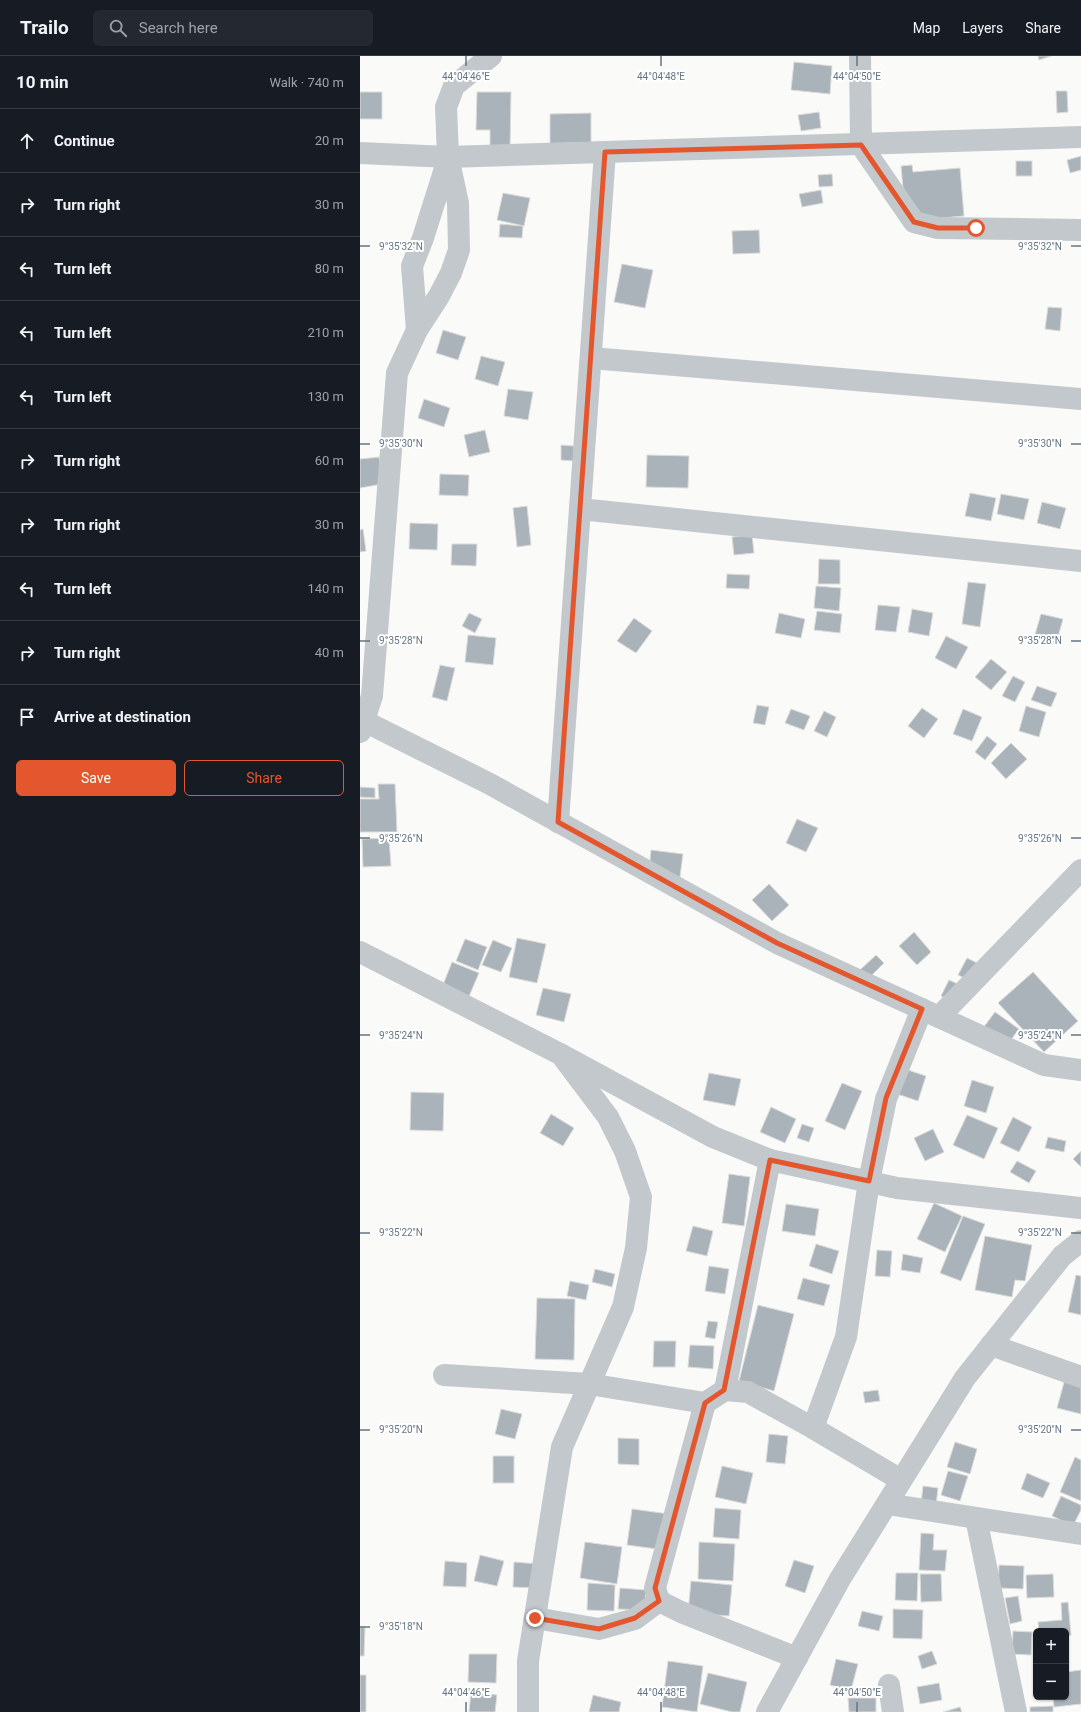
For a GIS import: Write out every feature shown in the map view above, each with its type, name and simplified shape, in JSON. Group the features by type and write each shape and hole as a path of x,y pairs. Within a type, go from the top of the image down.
{"street":[{"path":"490,56 454,86 446,107 448,158 458,203 459,250 451,273 439,296 417,330 397,373 372,696 362,727 490,784 777,943 1044,1065 1081,1070"},
{"path":"860,56 861,145 914,222 938,228 1081,230"},
{"path":"360,153 448,158 1081,137"},
{"path":"558,822 605,152"},
{"path":"417,330 412,266 423,238 448,158"},
{"path":"591,358 1081,399"},
{"path":"580,509 1081,561"},
{"path":"813,1428 846,1337 869,1181 886,1098 931,1013 1081,870"},
{"path":"360,952 560,1054 713,1137 770,1160 898,1188 1081,1208"},
{"path":"528,1712 528,1661 562,1447 623,1307 636,1248 641,1197 625,1151 608,1117 560,1054"},
{"path":"724,1390 770,1160"},
{"path":"766,1712 840,1579 965,1378 1062,1256 1081,1241"},
{"path":"991,1344 1081,1377"},
{"path":"444,1375 589,1384 705,1403"},
{"path":"797,1658 681,1612 659,1601 655,1588 705,1403 724,1390 748,1392 813,1428 901,1480"},
{"path":"887,1504 1081,1535"},
{"path":"976,1518 1016,1712"},
{"path":"535,1618 599,1629 635,1618 659,1601"},
{"path":"889,1685 893,1712"}],"building":[{"path":"1038,56 1051,56 1039,60"},
{"path":"794,62 832,66 830,94 791,90"},
{"path":"1056,91 1067,91 1068,112 1057,113"},
{"path":"360,92 382,92 382,119 360,119"},
{"path":"477,92 511,92 510,148 490,148 490,130 476,130"},
{"path":"819,112 821,128 801,131 798,115"},
{"path":"591,113 591,151 550,151 550,114"},
{"path":"1081,156 1081,170 1070,173 1067,160"},
{"path":"1016,161 1032,161 1032,176 1016,176"},
{"path":"912,165 913,172 960,168 964,216 906,221 901,166"},
{"path":"832,174 833,186 819,187 818,175"},
{"path":"821,190 823,203 802,207 799,194"},
{"path":"503,193 530,198 524,226 497,220"},
{"path":"500,224 523,226 522,238 499,237"},
{"path":"759,230 760,253 733,254 732,231"},
{"path":"622,264 653,270 645,308 614,302"},
{"path":"1048,307 1062,308 1060,331 1045,329"},
{"path":"443,330 466,337 458,360 436,353"},
{"path":"481,356 505,362 498,386 475,379"},
{"path":"508,389 533,392 528,420 504,416"},
{"path":"424,399 450,408 444,427 418,418"},
{"path":"485,430 490,452 469,457 464,435"},
{"path":"561,445 574,446 574,461 561,460"},
{"path":"647,455 689,456 688,488 646,487"},
{"path":"379,457 382,484 360,488 360,459"},
{"path":"440,474 469,475 468,496 439,495"},
{"path":"970,493 996,498 991,521 965,516"},
{"path":"1001,494 1029,499 1024,520 997,514"},
{"path":"1042,502 1066,508 1060,529 1037,523"},
{"path":"527,506 531,545 517,547 513,508"},
{"path":"410,523 438,524 437,550 409,549"},
{"path":"363,529 366,551 360,552 360,530"},
{"path":"752,535 754,553 734,555 732,537"},
{"path":"452,544 477,544 476,566 451,565"},
{"path":"819,559 840,560 840,584 818,584"},
{"path":"727,574 750,575 749,589 726,588"},
{"path":"968,582 986,584 980,627 962,624"},
{"path":"816,586 841,588 839,611 814,608"},
{"path":"878,605 900,607 896,632 875,630"},
{"path":"912,609 933,613 929,636 908,632"},
{"path":"817,611 842,614 840,633 814,630"},
{"path":"469,613 482,619 475,633 462,626"},
{"path":"779,613 805,619 801,638 775,633"},
{"path":"1041,614 1063,619 1056,644 1034,638"},
{"path":"634,618 652,631 636,653 617,641"},
{"path":"468,635 496,638 493,665 465,662"},
{"path":"946,636 968,647 956,669 935,658"},
{"path":"991,659 1007,672 991,690 975,677"},
{"path":"440,665 455,668 447,701 432,697"},
{"path":"1013,676 1025,682 1015,702 1002,696"},
{"path":"1037,686 1057,693 1051,707 1031,700"},
{"path":"757,705 769,707 765,725 753,723"},
{"path":"1026,706 1046,712 1039,737 1019,731"},
{"path":"922,708 938,719 924,738 908,726"},
{"path":"791,709 810,716 804,730 785,723"},
{"path":"963,709 982,717 972,741 953,734"},
{"path":"824,711 836,717 827,737 814,731"},
{"path":"987,736 997,744 985,760 975,752"},
{"path":"1011,743 1027,759 1006,779 991,763"},
{"path":"378,784 395,784 397,832 360,832 360,799 379,799"},
{"path":"360,787 375,788 375,798 360,797"},
{"path":"797,819 818,828 806,852 786,843"},
{"path":"389,838 391,866 363,867 362,839"},
{"path":"651,850 683,854 679,884 648,881"},
{"path":"769,884 789,905 772,921 752,900"},
{"path":"914,932 931,952 917,965 899,946"},
{"path":"517,938 546,944 537,983 509,977"},
{"path":"465,939 487,947 478,970 456,961"},
{"path":"493,940 512,948 501,972 482,965"},
{"path":"876,955 884,963 868,979 860,970"},
{"path":"967,958 979,964 971,981 958,975"},
{"path":"452,962 479,973 467,1001 441,990"},
{"path":"1033,972 1078,1021 1044,1052 998,1003"},
{"path":"949,980 962,986 954,1003 941,996"},
{"path":"543,988 571,994 564,1022 536,1015"},
{"path":"995,1012 1019,1029 1007,1045 983,1028"},
{"path":"905,1069 926,1076 918,1101 897,1094"},
{"path":"709,1073 741,1079 735,1106 703,1100"},
{"path":"972,1080 994,1087 986,1113 964,1106"},
{"path":"842,1083 862,1091 845,1130 825,1121"},
{"path":"411,1092 444,1093 443,1131 410,1130"},
{"path":"771,1107 796,1119 785,1143 760,1132"},
{"path":"551,1114 574,1128 563,1146 540,1133"},
{"path":"967,1115 998,1128 984,1159 953,1145"},
{"path":"1013,1117 1032,1127 1019,1152 1000,1143"},
{"path":"802,1124 814,1128 809,1142 797,1138"},
{"path":"933,1129 944,1152 925,1161 914,1138"},
{"path":"1048,1137 1066,1141 1064,1152 1045,1148"},
{"path":"1081,1151 1081,1167 1073,1159"},
{"path":"1017,1161 1036,1171 1029,1183 1010,1172"},
{"path":"729,1174 750,1177 744,1226 722,1223"},
{"path":"934,1203 962,1216 945,1252 917,1239"},
{"path":"786,1204 819,1209 815,1236 782,1231"},
{"path":"963,1216 985,1224 961,1281 940,1273"},
{"path":"693,1226 713,1231 707,1256 686,1251"},
{"path":"985,1236 1032,1245 1025,1281 1015,1280 1012,1297 975,1290"},
{"path":"816,1244 839,1251 832,1274 809,1266"},
{"path":"877,1250 892,1251 890,1277 875,1276"},
{"path":"903,1254 923,1258 920,1273 901,1270"},
{"path":"709,1266 729,1269 725,1294 705,1291"},
{"path":"595,1269 615,1274 612,1287 592,1282"},
{"path":"1076,1275 1081,1276 1081,1315 1068,1312"},
{"path":"803,1278 830,1285 824,1306 797,1299"},
{"path":"570,1281 589,1285 586,1300 567,1296"},
{"path":"537,1298 575,1299 574,1360 535,1359"},
{"path":"758,1305 794,1314 774,1391 739,1381"},
{"path":"708,1321 718,1322 715,1339 705,1337"},
{"path":"654,1341 676,1341 675,1367 653,1367"},
{"path":"690,1345 714,1346 713,1369 688,1367"},
{"path":"1066,1375 1081,1379 1081,1414 1057,1408"},
{"path":"878,1390 880,1401 865,1403 863,1392"},
{"path":"501,1409 522,1414 515,1439 495,1434"},
{"path":"769,1434 788,1436 785,1464 766,1462"},
{"path":"618,1438 639,1439 639,1465 618,1464"},
{"path":"955,1442 977,1449 970,1474 947,1467"},
{"path":"493,1456 514,1456 514,1483 493,1483"},
{"path":"1075,1457 1081,1460 1081,1501 1060,1492"},
{"path":"722,1466 753,1473 746,1504 715,1497"},
{"path":"948,1471 968,1476 960,1501 941,1495"},
{"path":"1027,1473 1050,1483 1043,1498 1021,1489"},
{"path":"923,1486 938,1488 936,1505 921,1504"},
{"path":"1061,1496 1081,1505 1081,1510 1073,1526 1052,1516"},
{"path":"715,1508 741,1510 739,1539 713,1537"},
{"path":"632,1509 669,1514 664,1550 627,1545"},
{"path":"921,1533 934,1534 933,1550 947,1550 945,1571 919,1570"},
{"path":"585,1542 622,1547 617,1584 580,1578"},
{"path":"699,1542 735,1544 733,1581 698,1579"},
{"path":"480,1555 504,1561 497,1586 474,1581"},
{"path":"794,1560 814,1566 805,1593 785,1586"},
{"path":"445,1561 467,1563 466,1587 443,1586"},
{"path":"514,1562 538,1564 536,1588 513,1587"},
{"path":"999,1565 1024,1566 1023,1589 998,1588"},
{"path":"896,1573 918,1573 917,1601 895,1600"},
{"path":"920,1574 941,1574 942,1601 921,1602"},
{"path":"1053,1574 1054,1597 1027,1598 1026,1575"},
{"path":"691,1581 732,1585 729,1616 688,1613"},
{"path":"588,1583 615,1585 614,1611 587,1610"},
{"path":"620,1588 646,1590 645,1610 618,1609"},
{"path":"1018,1596 1022,1621 1010,1624 1005,1598"},
{"path":"1068,1602 1071,1635 1069,1635 1069,1628 1039,1628 1038,1622 1062,1620 1061,1603"},
{"path":"893,1609 923,1610 922,1639 893,1638"},
{"path":"862,1611 883,1616 879,1631 858,1626"},
{"path":"360,1627 365,1627 364,1656 360,1656"},
{"path":"1013,1631 1032,1632 1031,1655 1012,1654"},
{"path":"932,1651 937,1664 922,1669 918,1656"},
{"path":"469,1654 497,1654 496,1683 468,1682"},
{"path":"836,1659 858,1664 851,1690 830,1685"},
{"path":"668,1661 703,1666 697,1712 662,1707"},
{"path":"1081,1670 1081,1704 1054,1707 1053,1700 1069,1700 1069,1672"},
{"path":"708,1673 747,1682 740,1712 732,1712 700,1704"},
{"path":"360,1675 366,1675 366,1712 360,1712"},
{"path":"939,1683 942,1700 920,1704 917,1687"},
{"path":"471,1692 497,1695 495,1712 469,1712"},
{"path":"593,1695 621,1702 619,1712 589,1712"},
{"path":"848,1698 876,1698 876,1712 849,1712"},
{"path":"1053,1706 1053,1712 1030,1712 1030,1707"},
{"path":"960,1707 962,1712 943,1712"}],"route":[{"path":"535,1618 599,1629 635,1618 659,1601 655,1588 673,1516 705,1403 724,1390 770,1160 869,1181 886,1098 922,1009 777,943 558,822 605,152 861,145 914,222 938,228 976,228"}]}
